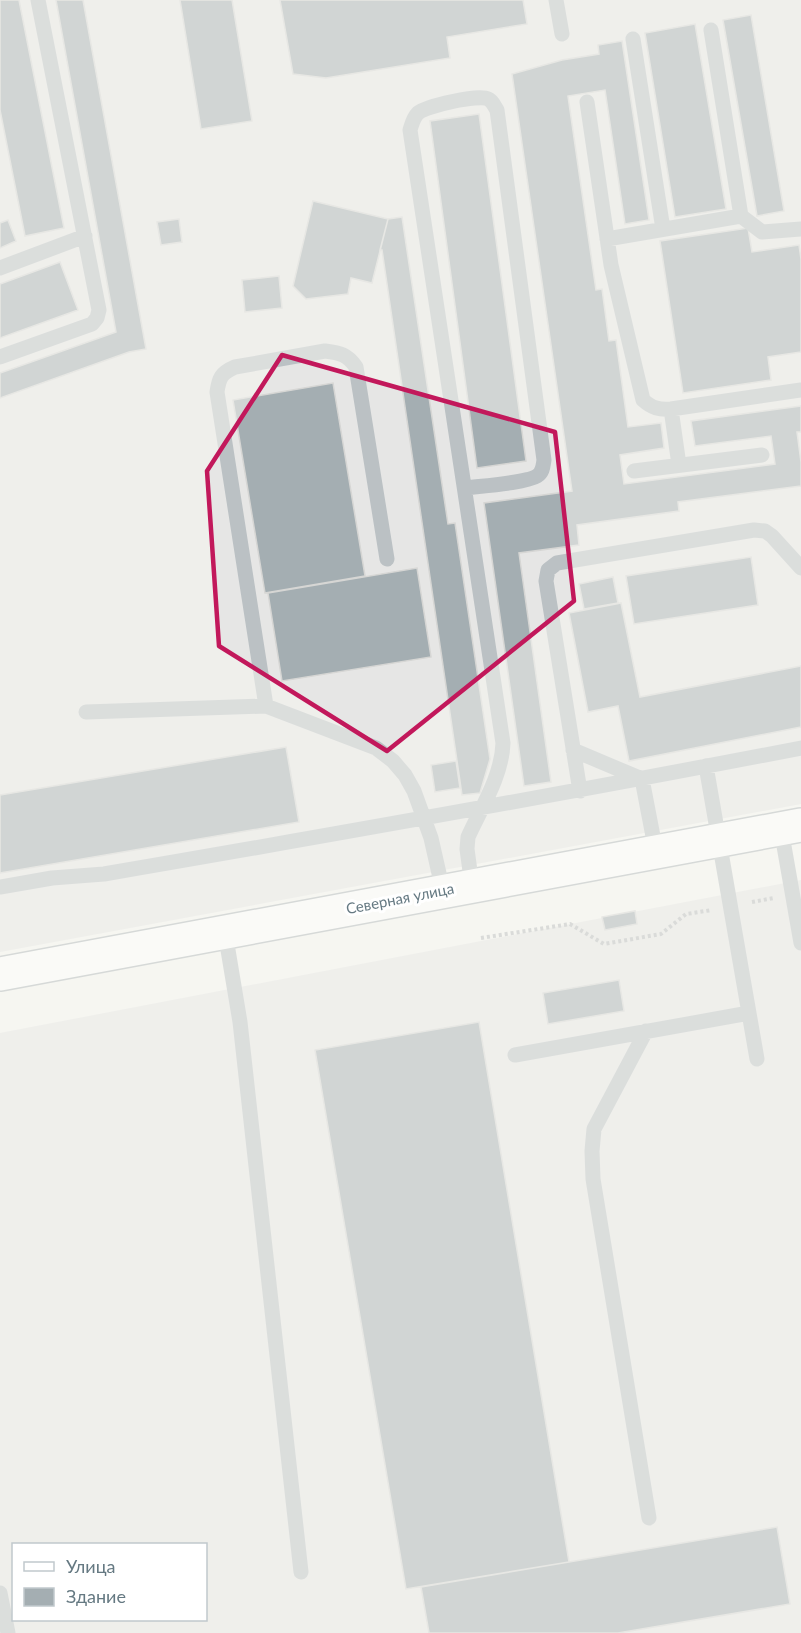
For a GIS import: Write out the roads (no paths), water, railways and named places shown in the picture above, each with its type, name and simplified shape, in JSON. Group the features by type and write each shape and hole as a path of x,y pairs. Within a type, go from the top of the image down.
{"main road":[{"name":"Северная улица","path":"0,974 791,827"}],"lane":[{"path":"0,357 92,324 99,310 38,0"},
{"path":"556,0 562,34"},
{"path":"711,30 741,216 762,232 801,229"},
{"path":"633,39 663,229"},
{"path":"458,889 468,837 498,770 502,757 502,743 410,130 412,120 419,112 477,97 487,98 497,110 544,460 543,470 537,477 465,488"},
{"path":"587,102 611,265 643,400 659,410 801,390"},
{"path":"607,239 741,216"},
{"path":"0,268 85,237"},
{"path":"266,706 217,392 219,380 225,372 235,367 325,351 338,352 349,358 356,367 387,559"},
{"path":"671,409 679,465"},
{"path":"634,471 762,454"},
{"path":"580,791 546,581 548,570 557,563 754,530 765,531 772,536 801,568"},
{"path":"86,712 266,706 376,748 393,761 405,775 425,818 436,854 458,889"},
{"path":"0,887 52,878 104,874 481,809 801,748"},
{"path":"573,750 642,779"},
{"path":"706,766 757,1059"},
{"path":"642,779 656,852"},
{"path":"791,827 792,895 801,943"},
{"path":"225,932 240,1022 301,1572"},
{"path":"515,1055 749,1012"},
{"path":"646,1031 594,1129 592,1151 593,1179 648,1518"},
{"path":"0,1593 8,1633"}]}
